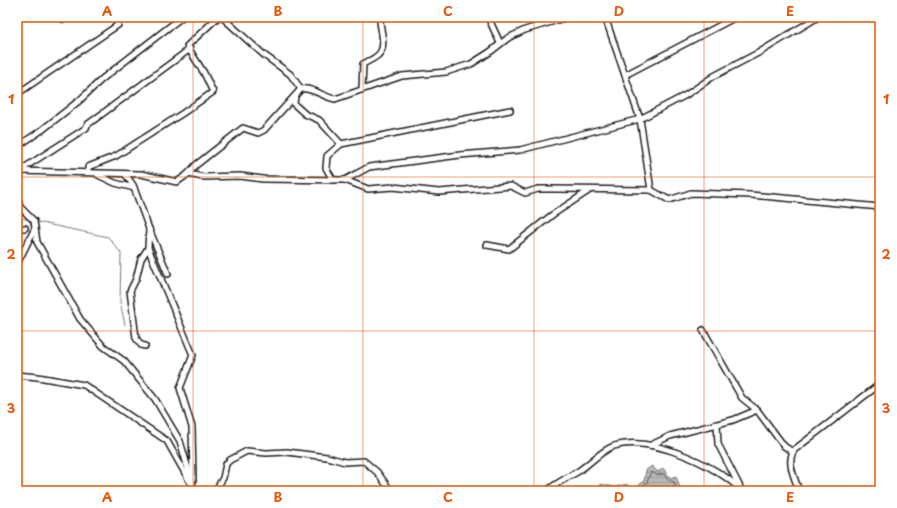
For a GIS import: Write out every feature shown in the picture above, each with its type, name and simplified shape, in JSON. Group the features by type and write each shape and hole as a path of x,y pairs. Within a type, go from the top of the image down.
{"street":[{"path":"17,94 118,25 115,17"},
{"path":"17,144 24,142 42,130 80,100 102,79 182,17"},
{"path":"134,188 115,183 91,173 88,167 116,156 183,114 213,92 204,73 187,46 218,17"},
{"path":"222,17 264,55 290,74 301,89"},
{"path":"362,89 363,64 377,56 382,49 383,40 380,17"},
{"path":"488,17 500,43"},
{"path":"18,171 141,174 177,182 243,128 258,133 264,130 301,89 307,88 324,97 335,99 402,76 446,72 471,64 490,52 500,43 525,30 568,17"},
{"path":"608,17 606,20 640,119 651,190"},
{"path":"625,75 736,17"},
{"path":"345,180 369,167 460,155 520,150 640,119 686,95 714,76 760,52 818,17"},
{"path":"18,171 86,128 87,125 190,49"},
{"path":"295,97 294,104 305,114 319,120 341,144"},
{"path":"333,180 326,168 327,156 341,144 510,110"},
{"path":"125,174 134,188 168,274"},
{"path":"188,174 203,177 240,176 263,179 345,180 368,189 393,187 439,192 511,186 525,193 538,189 651,190 669,200 691,193 751,195 880,206"},
{"path":"487,245 509,249 552,215 591,189"},
{"path":"17,196 20,207 34,221 37,242 80,319 103,346 124,362 155,399 175,432 180,441 194,490"},
{"path":"17,228 25,228"},
{"path":"17,264 19,252 35,228"},
{"path":"149,229 148,248 193,355 180,388 192,427 194,490"},
{"path":"145,346 141,345 136,338 130,291 136,278 140,259 148,248"},
{"path":"703,330 739,393 757,410 784,446 793,452"},
{"path":"17,375 84,385 167,441 194,490"},
{"path":"799,491 791,464 793,452 800,444 880,384"},
{"path":"652,445 670,436 717,426 757,410"},
{"path":"717,426 718,444 742,491"},
{"path":"546,491 576,472 602,452 615,446 634,444 652,445 695,461 722,475 742,491"},
{"path":"215,491 223,478 226,464 230,460 247,451 266,453 287,452 327,457 345,462 364,461 377,472 391,491"}],"water":[{"path":"652,466 658,472 663,468 670,478 676,476 681,491 598,491 601,484 615,487 626,484 635,490 644,480 646,470"}],"waterway":[{"path":"17,217 30,220"},
{"path":"37,222 108,237 121,253 120,302 125,325"}]}
